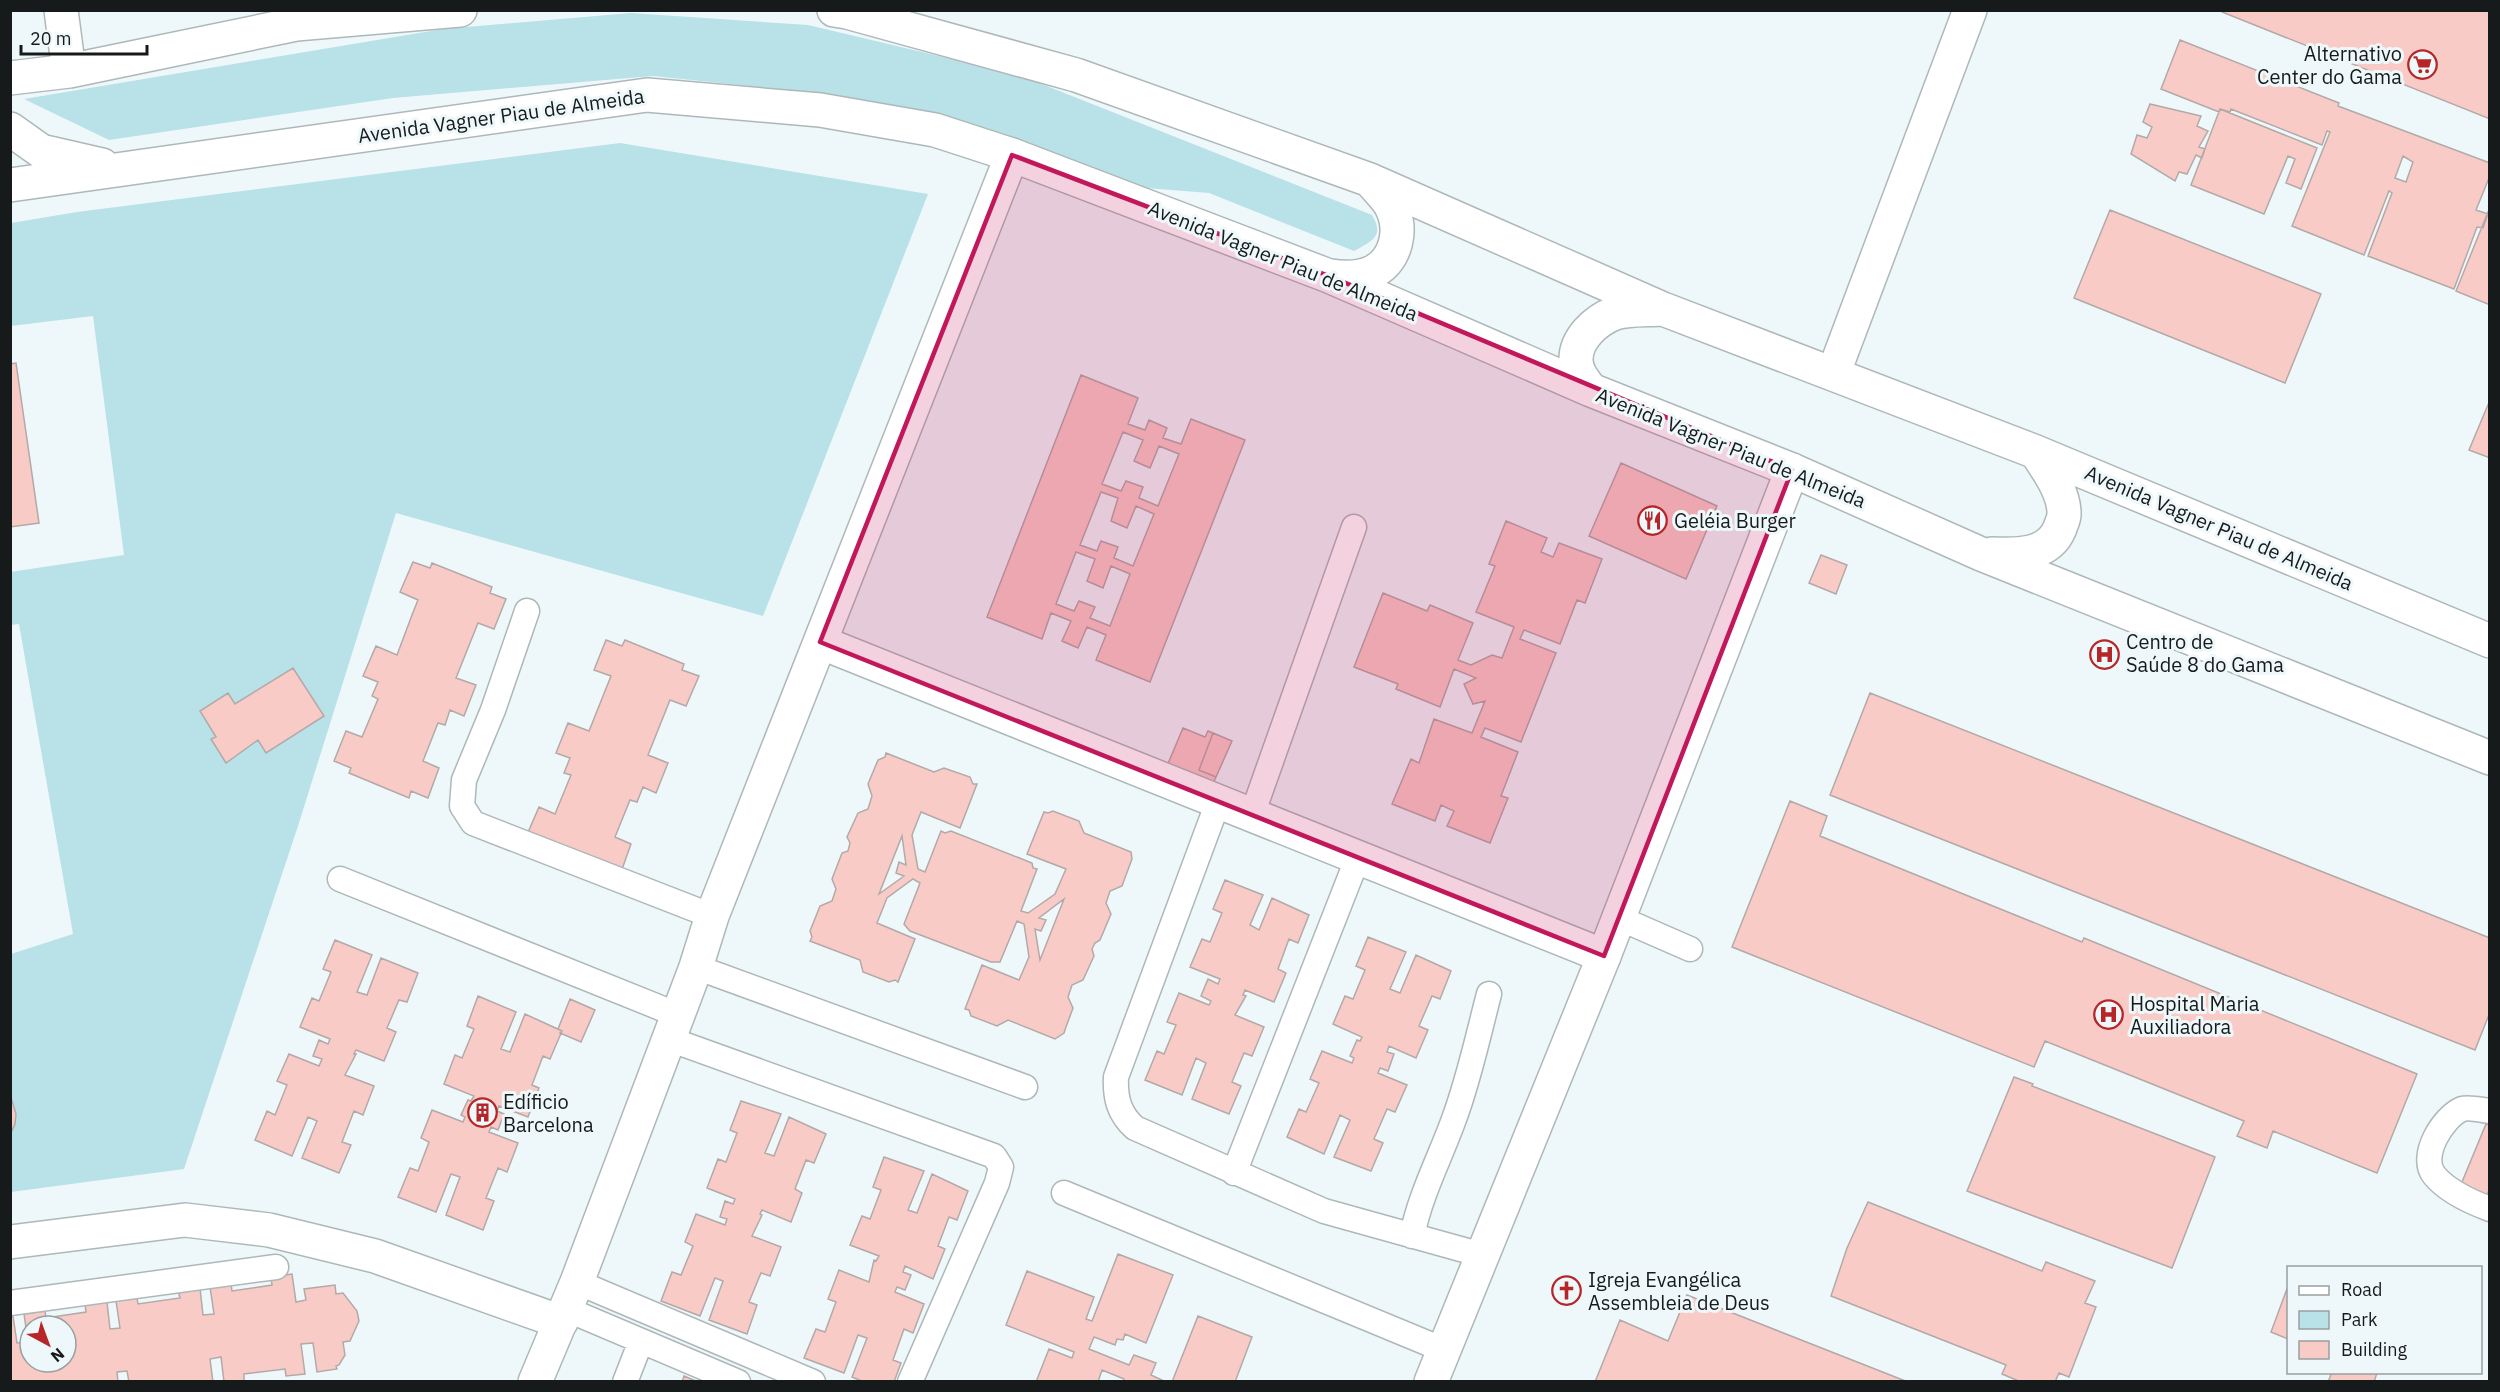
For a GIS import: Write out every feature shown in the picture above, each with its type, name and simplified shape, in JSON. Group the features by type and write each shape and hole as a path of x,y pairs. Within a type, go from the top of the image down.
{"main road":[{"path":"61,10 69,71"},
{"path":"10,78 69,71 296,24 460,10"},
{"name":"Avenida Vagner Piau de Almeida","path":"834,10 1076,75 1370,180 1663,309 1834,372 2036,452 2490,641"},
{"path":"1834,372 1970,10"},
{"name":"Avenida Vagner Piau de Almeida","path":"10,185 647,94 820,110 934,130 1012,155 1329,276 1591,390 1792,470 1981,554 2490,758"},
{"path":"10,129 41,151 118,169"},
{"path":"535,1382 568,1304 674,1027 712,916 1012,155"},
{"path":"1329,276 1348,278 1373,272 1392,255 1399,231 1391,206 1370,180"},
{"path":"1591,390 1580,376 1576,360 1582,341 1595,322 1617,312 1663,309"},
{"path":"1981,554 2017,555 2034,552 2051,543 2058,532 2064,516 2061,502 2054,480 2036,452"},
{"path":"1431,1382 1604,957 1792,470"},
{"path":"820,642 1604,957"},
{"path":"10,1242 185,1221 269,1230 568,1304"}],"lane":[{"path":"1252,815 1354,527"},
{"path":"527,611 493,710 464,780 462,806 472,823 712,916"},
{"path":"1218,802 1116,1077 1115,1094 1126,1120 1134,1128 1324,1211 1482,1255"},
{"path":"1234,1173 1358,858"},
{"path":"340,879 674,1027 994,1156 1001,1167 997,1183 910,1382"},
{"path":"1619,918 1690,949"},
{"path":"696,967 1025,1087"},
{"path":"1412,1236 1417,1209 1443,1151 1458,1110 1489,994"},
{"path":"2490,1111 2464,1108 2444,1121 2428,1156 2432,1173 2444,1184 2474,1203 2490,1209"},
{"path":"1064,1193 1444,1350"},
{"path":"10,1303 276,1267"},
{"path":"568,1304 641,1341 738,1382"},
{"path":"568,1304 813,1382"},
{"path":"625,1382 641,1341"}],"highlighted area":[{"path":"1012,155 1329,276 1792,470 1604,956 820,642"}],"green space":[{"path":"631,13 808,25 1019,75 1372,215 1376,222 1377,233 1371,241 1354,251 1209,193 1146,188 993,132 892,105 789,90 653,76 393,98 109,140 24,99 443,29"},
{"path":"620,143 928,194 763,616 396,513 298,826 184,1169 11,1192 11,954 73,934 19,624 11,625 10,572 124,555 93,316 11,326 11,223 77,212"}],"building":[{"name":"Alternativo Center do Gama","path":"2222,10 2490,10 2490,119 2222,12"},
{"path":"2180,40 2339,103 2338,106 2490,163 2489,178 2476,210 2488,214 2483,228 2477,227 2454,289 2368,256 2392,193 2389,191 2364,255 2292,226 2330,132 2327,131 2322,145 2231,109 2230,112 2220,109 2219,112 2161,89","holes":["2403,156 2413,162 2406,182 2395,178"]},
{"path":"2150,104 2201,116 2197,126 2208,131 2199,147 2205,149 2202,158 2196,155 2187,174 2179,172 2175,181 2131,154 2137,135 2147,138 2152,127 2143,122"},
{"path":"2220,109 2317,148 2301,189 2286,183 2295,159 2288,156 2264,214 2191,185"},
{"path":"2490,207 2490,305 2456,291"},
{"path":"2110,210 2321,294 2285,383 2074,298"},
{"path":"16,363 39,523 10,527 10,364"},
{"path":"1081,375 1138,398 1128,424 1145,430 1149,420 1167,428 1163,438 1181,444 1191,419 1245,440 1150,682 1096,660 1106,635 1087,627 1078,648 1062,641 1071,621 1051,613 1042,639 987,617","holes":["1123,432 1143,440 1134,461 1150,468 1159,446 1179,454 1158,506 1139,498 1143,487 1126,481 1121,491 1102,484","1101,492 1118,498 1111,521 1127,528 1136,506 1154,514 1133,566 1114,558 1118,547 1101,541 1097,551 1080,545","1076,552 1095,559 1087,581 1103,588 1111,566 1130,574 1110,626 1090,618 1095,607 1079,601 1074,611 1056,604"]},
{"path":"2490,400 2490,458 2469,450"},
{"name":"Geléia Burger","path":"1621,463 1717,506 1686,579 1589,536"},
{"path":"1506,521 1547,538 1541,552 1553,557 1559,543 1602,559 1585,603 1577,600 1560,644 1524,630 1520,639 1556,653 1521,742 1485,728 1481,737 1518,752 1501,796 1508,798 1490,843 1447,826 1454,811 1441,805 1435,821 1392,804 1411,759 1419,763 1434,719 1472,733 1485,701 1473,704 1464,684 1476,678 1454,669 1440,707 1396,689 1398,684 1354,667 1383,593 1427,611 1430,605 1473,623 1458,660 1471,665 1492,655 1502,658 1514,627 1476,612 1495,566 1489,564"},
{"path":"1821,555 1847,565 1836,594 1809,583"},
{"path":"413,562 430,568 432,563 492,587 490,593 506,599 494,629 478,623 456,678 476,685 464,716 450,710 445,725 438,723 423,761 439,768 428,798 411,791 409,798 349,773 351,768 334,761 346,731 362,737 378,699 372,696 378,682 363,676 376,646 397,655 418,600 400,592"},
{"path":"606,640 622,646 625,640 684,664 682,670 699,676 686,706 670,700 648,755 668,763 656,793 643,787 637,802 630,800 615,837 631,844 620,875 526,837 539,807 555,814 571,775 564,773 570,758 556,753 568,723 589,731 611,676 594,670"},
{"path":"293,668 324,716 266,753 258,740 226,763 211,739 216,737 200,711 228,693 235,704"},
{"path":"1870,693 2490,938 2490,1012 2475,1050 1830,795"},
{"path":"1183,728 1205,737 1208,731 1213,733 1199,770 1216,777 1213,784 1167,766"},
{"path":"1213,733 1232,741 1216,777 1199,770"},
{"path":"886,753 934,772 944,768 970,777 973,784 977,784 960,828 921,812 912,835 918,869 925,872 941,831 945,833 951,831 1032,863 1033,868 1037,869 1021,911 1028,913 1055,894 1066,869 1027,854 1044,812 1053,811 1079,821 1084,833 1131,852 1132,859 1122,886 1110,891 1106,903 1111,914 1100,940 1092,949 1094,956 1083,980 1072,985 1068,997 1073,1008 1064,1033 1055,1039 1008,1020 997,1026 971,1016 969,1010 965,1009 982,965 1019,980 1029,957 1024,924 1017,921 1000,962 991,962 910,931 904,924 920,883 913,879 887,898 877,923 915,939 898,982 895,980 889,982 863,972 860,960 810,941 812,937 810,931 820,906 832,901 836,889 832,879 842,853 848,851 850,843 847,837 858,813 868,809 872,796 868,784 878,760 885,757","holes":["902,836 906,865 899,862 896,873 904,876 879,894","1064,899 1040,960 1035,929 1041,931 1046,920 1039,918"]},
{"name":"Hospital Maria Auxiliadora","path":"1790,801 1827,816 1820,836 2082,942 2084,938 2417,1074 2377,1173 2273,1131 2267,1148 2237,1136 2244,1121 2045,1041 2034,1067 1732,947"},
{"path":"1225,880 1263,895 1250,925 1259,930 1272,898 1309,915 1298,943 1289,939 1278,969 1286,973 1274,1002 1245,990 1243,995 1246,996 1235,1015 1264,1027 1252,1056 1244,1053 1232,1082 1241,1086 1229,1114 1192,1099 1206,1063 1196,1058 1182,1095 1145,1080 1157,1051 1164,1054 1176,1025 1167,1022 1179,993 1209,1005 1211,1001 1201,996 1208,979 1218,984 1220,979 1190,967 1202,939 1210,942 1222,913 1213,909"},
{"path":"1368,937 1406,952 1390,989 1400,993 1416,955 1451,971 1440,999 1432,996 1419,1026 1428,1030 1416,1058 1389,1046 1387,1052 1394,1054 1388,1071 1380,1068 1378,1073 1407,1085 1395,1112 1387,1109 1374,1139 1383,1143 1371,1171 1334,1157 1350,1120 1340,1115 1324,1154 1287,1137 1299,1109 1306,1112 1319,1083 1310,1079 1322,1051 1352,1063 1354,1058 1350,1056 1357,1040 1360,1041 1362,1037 1333,1024 1345,996 1353,999 1365,970 1356,966"},
{"path":"335,940 372,955 357,992 367,995 381,958 418,973 407,1002 399,1000 387,1028 396,1032 384,1061 356,1050 345,1075 374,1086 363,1115 354,1111 342,1142 351,1145 339,1173 302,1158 317,1121 308,1117 292,1156 255,1140 267,1111 275,1115 287,1085 277,1081 289,1054 319,1066 322,1059 313,1056 319,1040 328,1044 330,1039 300,1027 312,998 319,1001 331,972 323,969"},
{"name":"Edíficio Barcelona","path":"478,996 516,1012 501,1049 510,1052 525,1014 562,1031 550,1059 543,1056 532,1085 539,1088 528,1117 499,1106 497,1111 504,1114 498,1130 491,1127 489,1132 518,1143 507,1172 498,1168 486,1198 494,1201 483,1230 446,1215 460,1177 451,1174 436,1212 398,1197 410,1168 418,1171 429,1142 421,1138 432,1110 463,1122 465,1117 461,1115 468,1100 471,1101 474,1096 444,1084 455,1055 462,1058 474,1029 467,1026"},
{"path":"570,999 595,1010 581,1042 560,1033 562,1031 558,1029"},
{"path":"2014,1077 2215,1157 2172,1268 1967,1191"},
{"path":"10,1094 16,1114 10,1135"},
{"path":"741,1101 781,1114 765,1153 774,1156 789,1117 826,1134 814,1163 806,1160 795,1189 802,1193 791,1222 762,1210 760,1214 762,1215 752,1236 781,1247 770,1276 761,1273 749,1302 757,1305 747,1334 709,1320 723,1281 715,1278 700,1316 661,1301 672,1272 681,1275 693,1246 685,1242 696,1214 725,1225 727,1219 720,1217 725,1201 733,1204 735,1199 707,1188 718,1159 726,1162 737,1133 730,1130"},
{"path":"2486,1124 2490,1125 2490,1188 2483,1204 2457,1194"},
{"path":"884,1157 924,1171 908,1210 917,1213 932,1174 968,1191 957,1220 949,1217 938,1246 945,1249 933,1279 905,1266 903,1272 911,1275 905,1290 897,1287 895,1292 924,1304 913,1333 904,1329 893,1360 901,1363 894,1382 864,1382 852,1377 867,1338 858,1335 844,1373 804,1358 816,1329 825,1332 836,1302 828,1299 839,1270 869,1282 874,1260 876,1261 879,1256 850,1245 862,1216 870,1219 881,1190 873,1187"},
{"path":"1868,1202 2042,1271 2046,1262 2095,1281 2085,1303 2096,1307 2069,1377 2059,1373 2055,1382 2021,1382 2002,1374 2006,1365 1831,1296 1847,1248"},
{"path":"1118,1254 1173,1275 1146,1343 1125,1334 1123,1340 1117,1339 1115,1345 1094,1337 1089,1349 1129,1365 1134,1355 1156,1363 1151,1375 1166,1382 1123,1382 1124,1379 1102,1370 1098,1382 1036,1382 1049,1349 1072,1358 1074,1352 1006,1325 1027,1271 1094,1297 1086,1319 1092,1321"},
{"path":"292,1274 296,1302 306,1300 304,1289 335,1285 336,1294 343,1293 357,1311 359,1321 350,1341 343,1342 345,1355 336,1366 337,1369 317,1372 313,1343 301,1344 305,1374 286,1376 285,1369 244,1374 244,1382 224,1382 221,1357 210,1359 213,1382 129,1382 127,1371 117,1372 118,1382 10,1382 10,1316 13,1316 18,1343 18,1374 78,1374 78,1314 73,1314 86,1312 85,1305 107,1302 110,1329 120,1328 116,1301 137,1298 138,1304 180,1298 178,1291 200,1288 203,1315 214,1314 210,1287 231,1284 232,1291 272,1285 271,1277"},
{"path":"2287,1289 2287,1339 2271,1332"},
{"path":"1687,1295 1908,1382 1595,1382 1620,1320 1668,1341"},
{"path":"45,1311 45,1314 24,1314"},
{"path":"1198,1316 1252,1337 1235,1382 1172,1382"},
{"path":"2331,1374 2377,1374 2374,1382 2328,1382"},
{"path":"684,1376 698,1382 682,1382"}],"place":[{"name":"Alternativo Center do Gama","path":"2423,65"},
{"name":"Geléia Burger","path":"1653,521"},
{"name":"Centro de Saúde 8 do Gama","path":"2105,654"},
{"name":"Hospital Maria Auxiliadora","path":"2109,1015"},
{"name":"Edíficio Barcelona","path":"482,1113"},
{"name":"Igreja Evangélica Assembleia de Deus","path":"1567,1291"}]}
